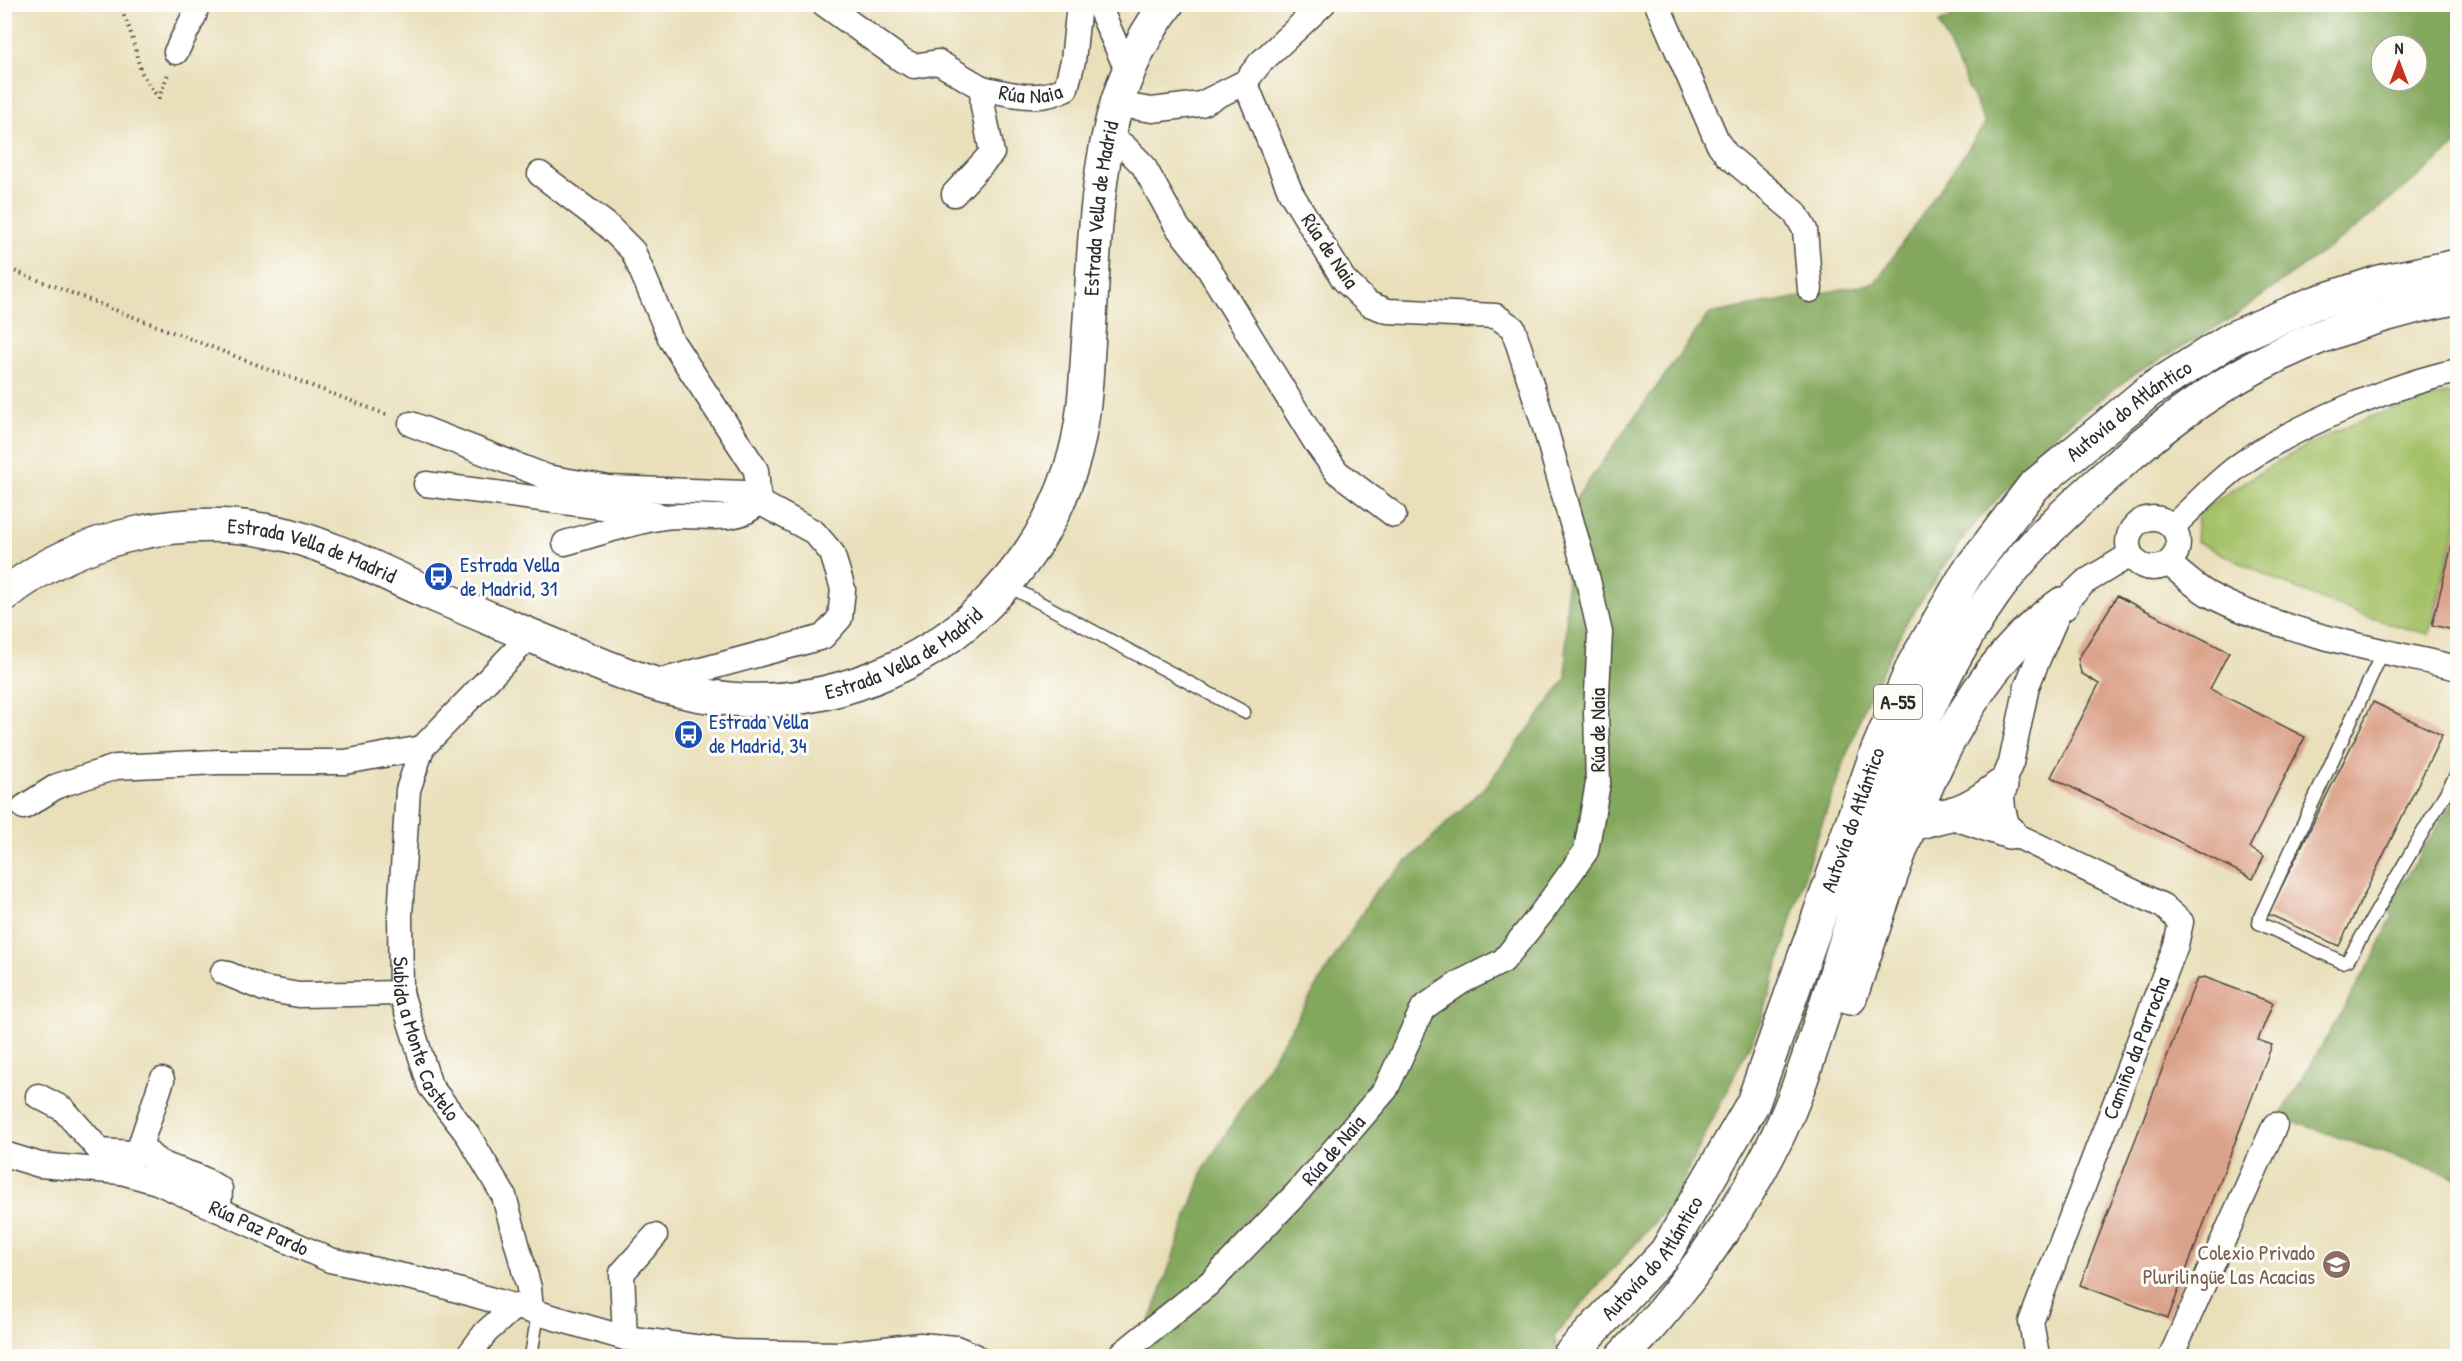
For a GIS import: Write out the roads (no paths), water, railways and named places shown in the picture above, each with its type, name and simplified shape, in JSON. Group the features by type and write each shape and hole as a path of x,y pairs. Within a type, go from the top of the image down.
{"main road":[{"name":"Estrada Vella de Madrid","path":"4,595 45,568 84,549 124,536 162,529 229,527 262,530 316,544 530,636 649,684 690,695 775,700 818,694 864,682 907,663 945,640 979,613 1006,584 1042,535 1061,495 1076,452 1085,394 1106,136 1127,70 1152,23 1167,4"},
{"name":"Autovía do Atlántico","path":"1569,1356 1666,1252 1753,1103 1877,752 1914,664 1966,573 2033,487 2149,391 2233,338 2312,304 2380,282 2457,266"},
{"name":"Autovía do Atlántico","path":"1623,1356 1659,1319 1747,1193 1794,1098 1891,800 1934,699 1967,635 1995,591 2066,511 2165,424 2236,376 2322,334 2391,312 2457,297"},
{"path":"1912,825 1952,734 1985,679 2016,641 2062,604"},
{"path":"1912,825 1935,816 1954,813 1981,800 2001,786"},
{"path":"1954,813 2008,832"},
{"name":"A-55","path":"1659,1319 1753,1220 1780,1176 1807,1120 1894,868 1912,825"}],"street":[{"path":"176,51 194,16 197,4"},
{"name":"Rúa Naia","path":"824,4 902,60 914,66 938,62 982,88 1018,96 1053,95 1066,88 1073,61 1079,4"},
{"path":"1098,4 1127,70"},
{"path":"1115,104 1152,110 1201,104 1245,82 1260,63 1323,4"},
{"path":"1657,4 1718,143 1726,155 1795,212 1805,230 1810,290"},
{"name":"Rúa de Naia","path":"1119,1356 1212,1281 1296,1194 1386,1089 1423,1008 1461,982 1503,960 1522,938 1586,851 1598,783 1596,712 1600,633 1588,580 1546,431 1513,328 1496,316 1388,311 1369,304 1344,280 1291,193 1245,82"},
{"name":"Rúa Naia","path":"954,194 992,153 982,106 982,88"},
{"path":"1106,136 1124,146 1143,165 1178,228 1202,258 1316,443 1337,472 1394,515"},
{"path":"426,484 593,507 641,511 667,517 707,518 740,514 753,509 759,502 756,470 671,340 633,251 608,225 540,174"},
{"path":"2172,527 2245,461 2292,433 2393,391 2457,371"},
{"path":"411,424 547,477 609,489 746,493 814,532 832,553 843,589 840,618 823,637 649,684"},
{"path":"565,543 667,517"},
{"path":"2149,518 2162,520 2172,527 2177,534 2179,546 2175,556 2168,563 2154,568 2139,564 2130,555 2126,542 2130,530 2137,522 2149,518"},
{"path":"2008,832 2002,809 2001,786 2011,763 2027,686 2062,604 2085,582 2130,555"},
{"path":"2168,563 2206,593 2241,608 2306,631 2457,668"},
{"name":"Subida a Monte Castelo","path":"528,1310 529,1287 504,1196 468,1136 430,1086 401,993 400,915 408,790 422,748 530,636"},
{"path":"24,807 57,786 116,767 218,762 345,762 422,748"},
{"name":"Camiño da Parrocha","path":"2008,832 2163,906 2181,922 2176,945 2031,1322 2037,1356"},
{"path":"223,972 264,989 299,995 401,993"},
{"path":"162,1080 142,1134 141,1143 147,1154 162,1165 200,1177 220,1189 219,1210"},
{"path":"39,1096 63,1109 100,1151 147,1154"},
{"path":"2171,1356 2276,1125"},
{"name":"Rúa Paz Pardo","path":"4,1154 40,1165 121,1172 157,1182 330,1260 426,1281 625,1338 733,1352 840,1354 920,1346 956,1348 975,1356"},
{"path":"625,1338 622,1274 655,1236"},
{"path":"468,1356 486,1332 528,1310"}],"lane":[{"path":"1006,584 1244,712"},
{"path":"2383,651 2259,923 2342,962 2348,960 2457,772"},
{"path":"528,1310 531,1356"}],"place":[{"name":"Estrada Vella de Madrid, 31","path":"439,577"},
{"name":"Estrada Vella de Madrid, 34","path":"688,734"},
{"name":"Colexio Privado Plurilingüe Las Acacias","path":"2336,1265"}]}
